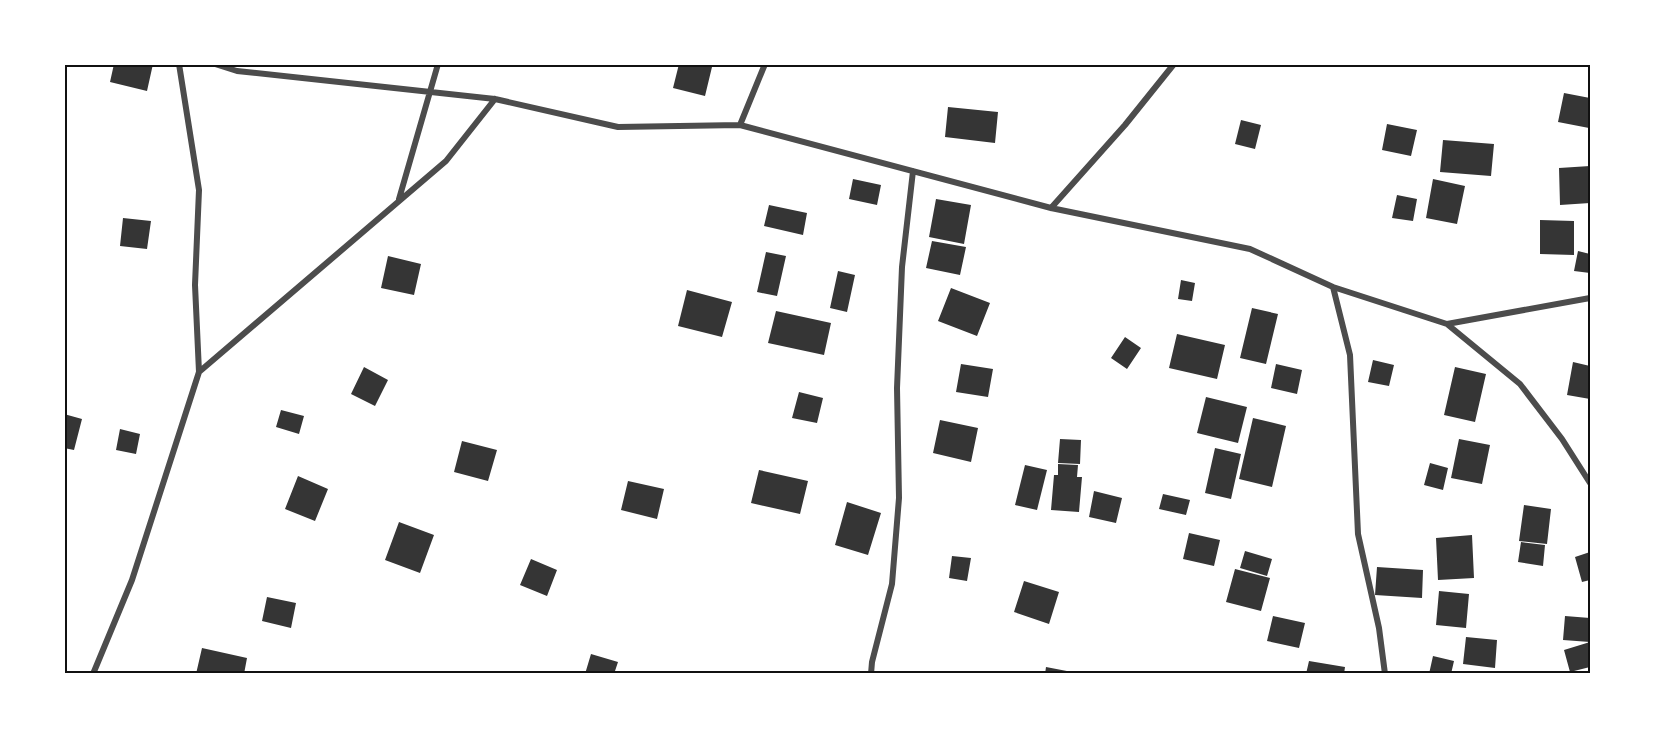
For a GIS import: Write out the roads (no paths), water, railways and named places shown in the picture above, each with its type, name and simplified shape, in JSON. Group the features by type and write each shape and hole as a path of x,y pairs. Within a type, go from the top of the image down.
{"street":[{"path":"93,674 132,580 199,372 195,285 199,190 179,64"},
{"path":"215,64 237,70 495,99 618,127 740,125 1052,208 1250,249 1333,287 1447,324 1520,384 1562,439 1590,483"},
{"path":"399,200 438,64"},
{"path":"740,125 765,64"},
{"path":"1052,208 1125,125 1174,64"},
{"path":"199,372 446,161 495,99"},
{"path":"871,674 892,584 899,498 897,388 902,267 913,171"},
{"path":"1333,287 1350,356 1358,534 1379,628 1384,674"},
{"path":"1447,324 1590,298"}]}
